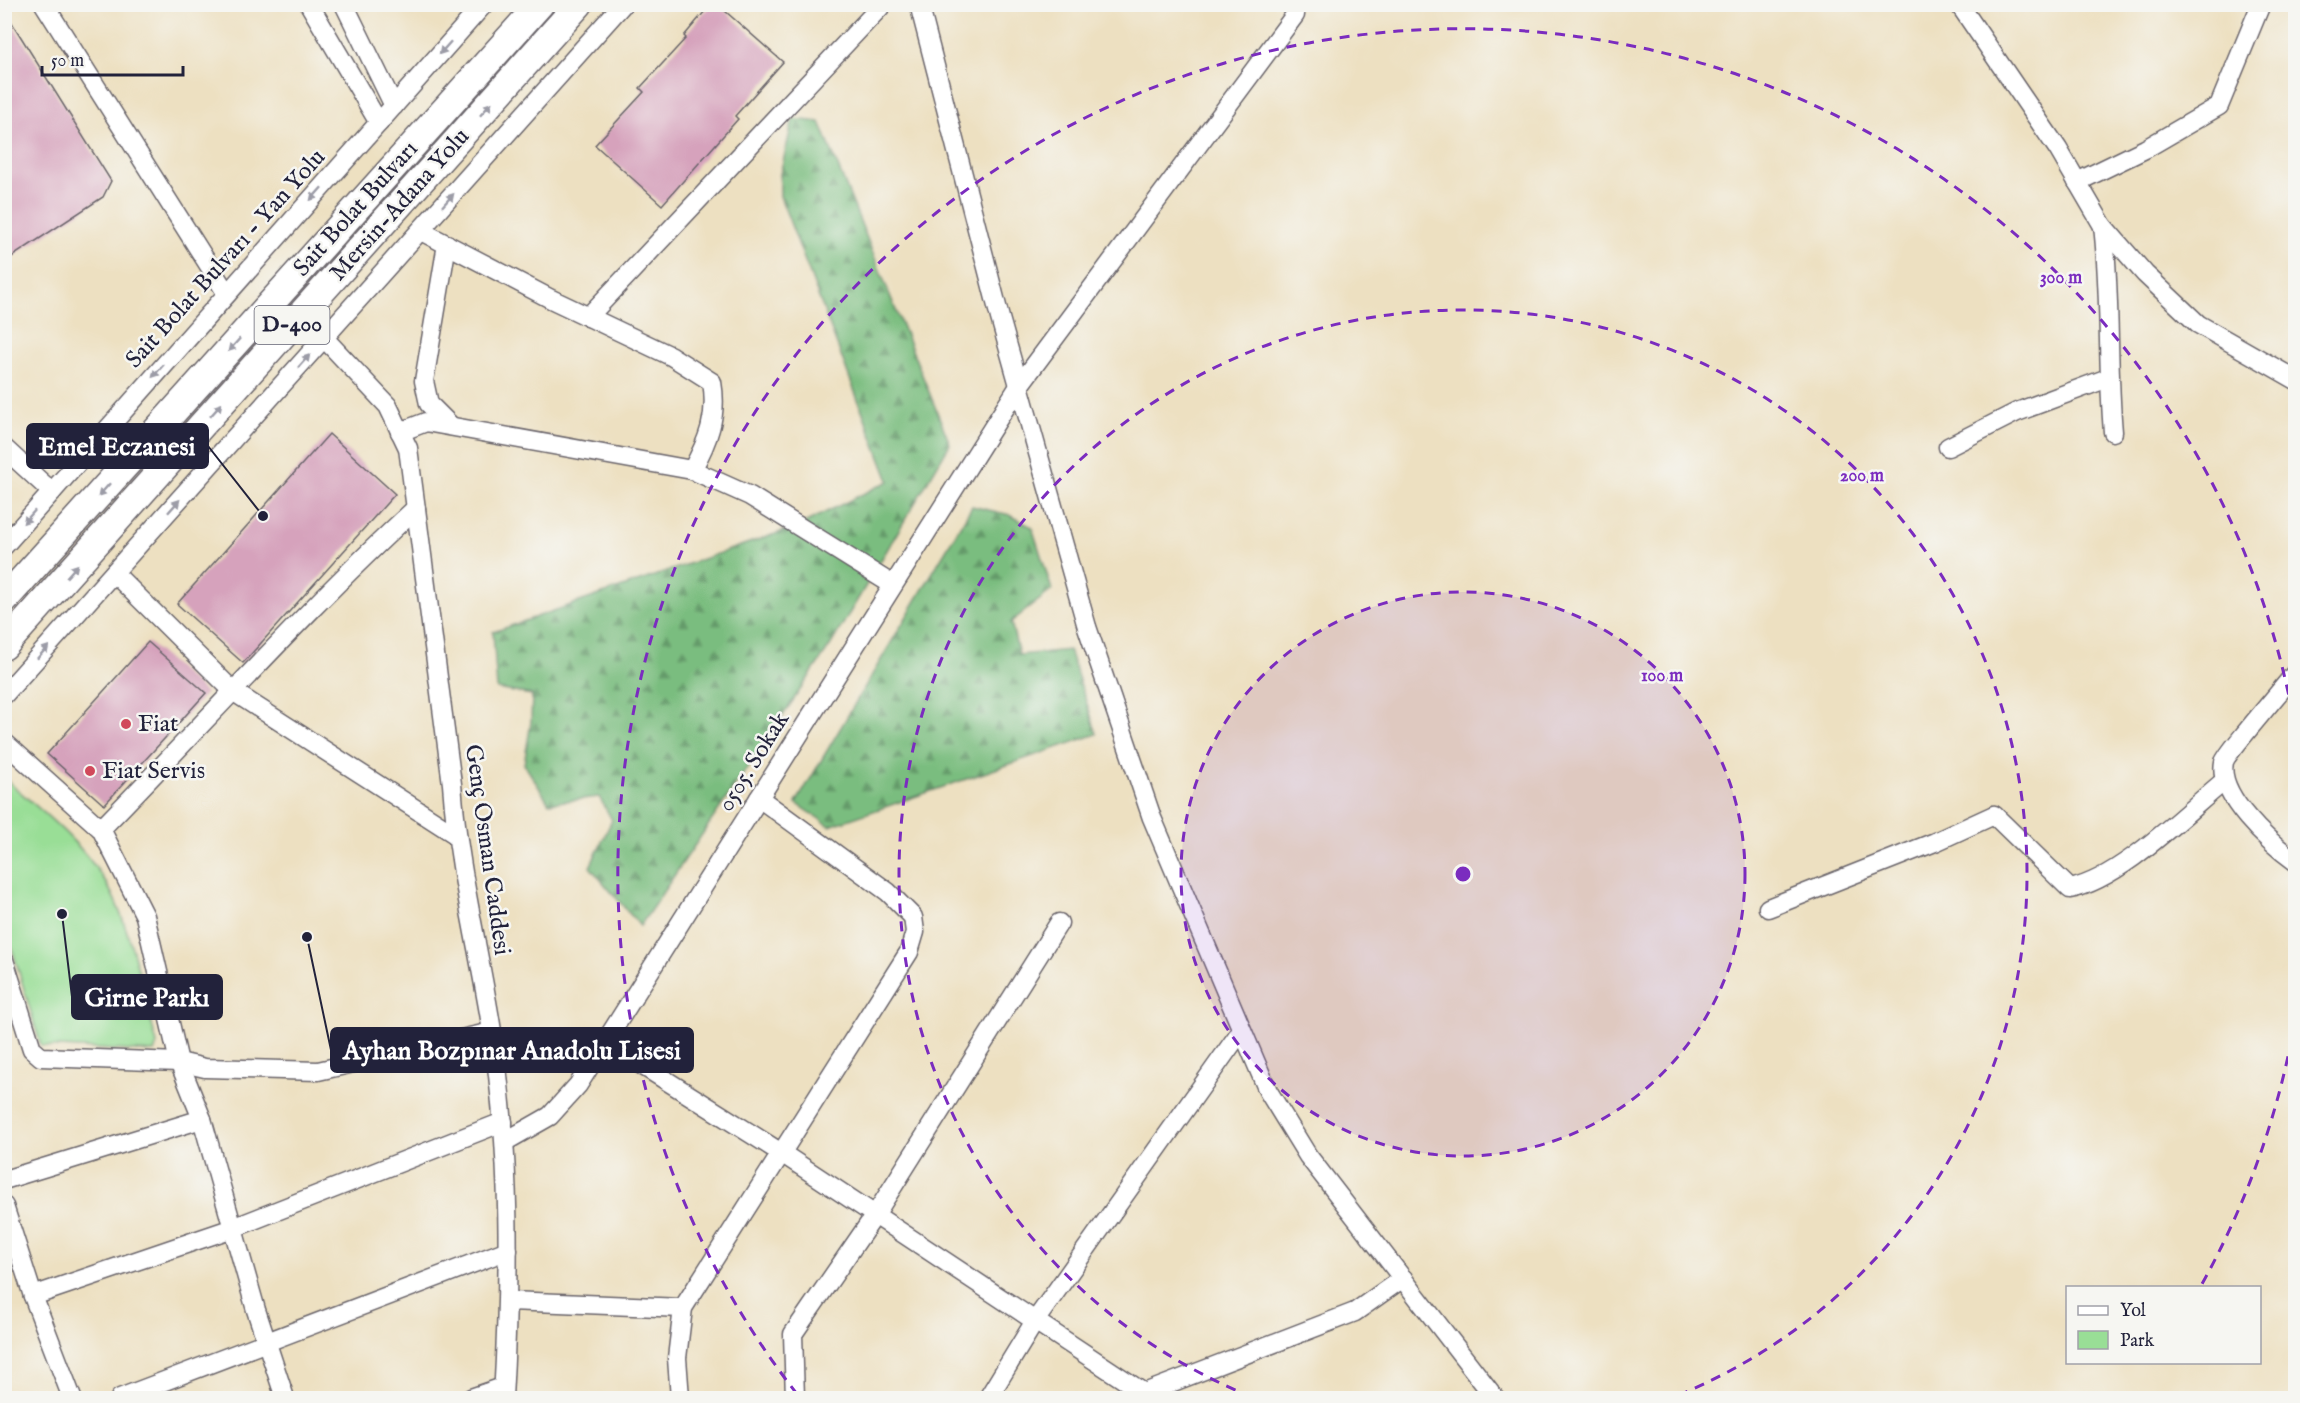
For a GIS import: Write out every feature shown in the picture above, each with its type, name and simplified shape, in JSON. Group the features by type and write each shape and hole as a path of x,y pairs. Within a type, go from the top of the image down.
{"highway":[{"name":"Sait Bolat Bulvarı","path":"4,600 540,4"},
{"name":"Mersin-Adana Yolu","path":"4,646 579,4"}],"street":[{"path":"44,4 92,84 227,294"},
{"path":"309,4 379,123"},
{"path":"344,4 394,106"},
{"name":"Sait Bolat Bulvarı - Yan Yolu","path":"4,546 394,106 468,12 484,4"},
{"path":"4,695 623,4"},
{"path":"588,316 883,4"},
{"path":"919,4 1019,386 1087,627 1149,807 1241,1032 1268,1090 1308,1156 1495,1398"},
{"path":"1959,4 2058,149 2103,226 2145,274 2198,324 2295,380"},
{"path":"2077,182 2145,149 2218,106 2261,4"},
{"name":"0505. Sokak","path":"506,1141 550,1116 578,1085 1019,386 1295,15"},
{"path":"2103,226 2108,269 2108,378 2114,432"},
{"path":"421,231 671,356 712,382 716,403 709,439 692,470"},
{"path":"447,244 424,381 429,404 451,426"},
{"name":"Genç Osman Caddesi","path":"324,338 388,406 408,448 452,784 456,835 492,1032 506,1141 508,1301 503,1393"},
{"path":"1948,447 2017,412 2108,378"},
{"path":"400,432 426,422 692,470 750,496 893,585"},
{"path":"4,448 52,492"},
{"path":"101,830 346,574 416,508"},
{"path":"114,573 234,692 456,835"},
{"path":"2295,672 2224,760 2223,782 2242,810 2278,849 2295,862"},
{"path":"4,742 101,830 145,916 180,1062 202,1119 266,1341 285,1398"},
{"path":"1768,908 1935,842 1994,815 2070,889 2090,885 2149,844 2223,782"},
{"path":"680,1398 676,1358 684,1308 909,952 915,932 913,917 888,892 759,798"},
{"path":"795,1398 793,1334 875,1215 1059,923"},
{"path":"4,960 32,1049 41,1057 180,1062 205,1068 318,1071 492,1032"},
{"path":"988,1398 1035,1321 1241,1032"},
{"path":"605,1042 783,1154 1035,1321 1137,1396 1355,1312 1403,1278"},
{"path":"4,1180 202,1119"},
{"path":"33,1296 233,1228 503,1122"},
{"path":"4,1206 33,1296 72,1398"},
{"path":"120,1398 508,1250"},
{"path":"508,1301 684,1308"},
{"path":"471,1398 503,1393"}],"green space":[{"path":"793,119 820,122 950,444 830,646 640,926 590,867 612,820 599,797 549,803 524,764 531,722 532,695 497,689 493,632 798,526 889,481 780,196 780,174"},
{"path":"972,506 1010,515 1032,527 1052,590 1011,622 1019,655 1069,650 1097,734 830,826 796,803"},
{"path":"4,778 46,814 85,853 115,899 136,961 157,1044 154,1052 41,1046 5,925"}],"building":[{"path":"711,4 717,4 783,62 735,116 738,119 662,205 595,145 644,92 640,88 686,38 684,36"},
{"path":"4,10 111,181 103,197 4,262"},
{"path":"329,434 395,494 243,663 177,604"},
{"name":"Fiat","path":"148,642 206,693 104,805 47,754"}],"place":[{"name":"Emel Eczanesi","path":"263,516"},
{"name":"Fiat","path":"126,724"},
{"name":"Fiat Servis","path":"90,771"},
{"name":"Girne Parkı","path":"62,914"},
{"name":"Ayhan Bozpınar Anadolu Lisesi","path":"307,937"}]}
